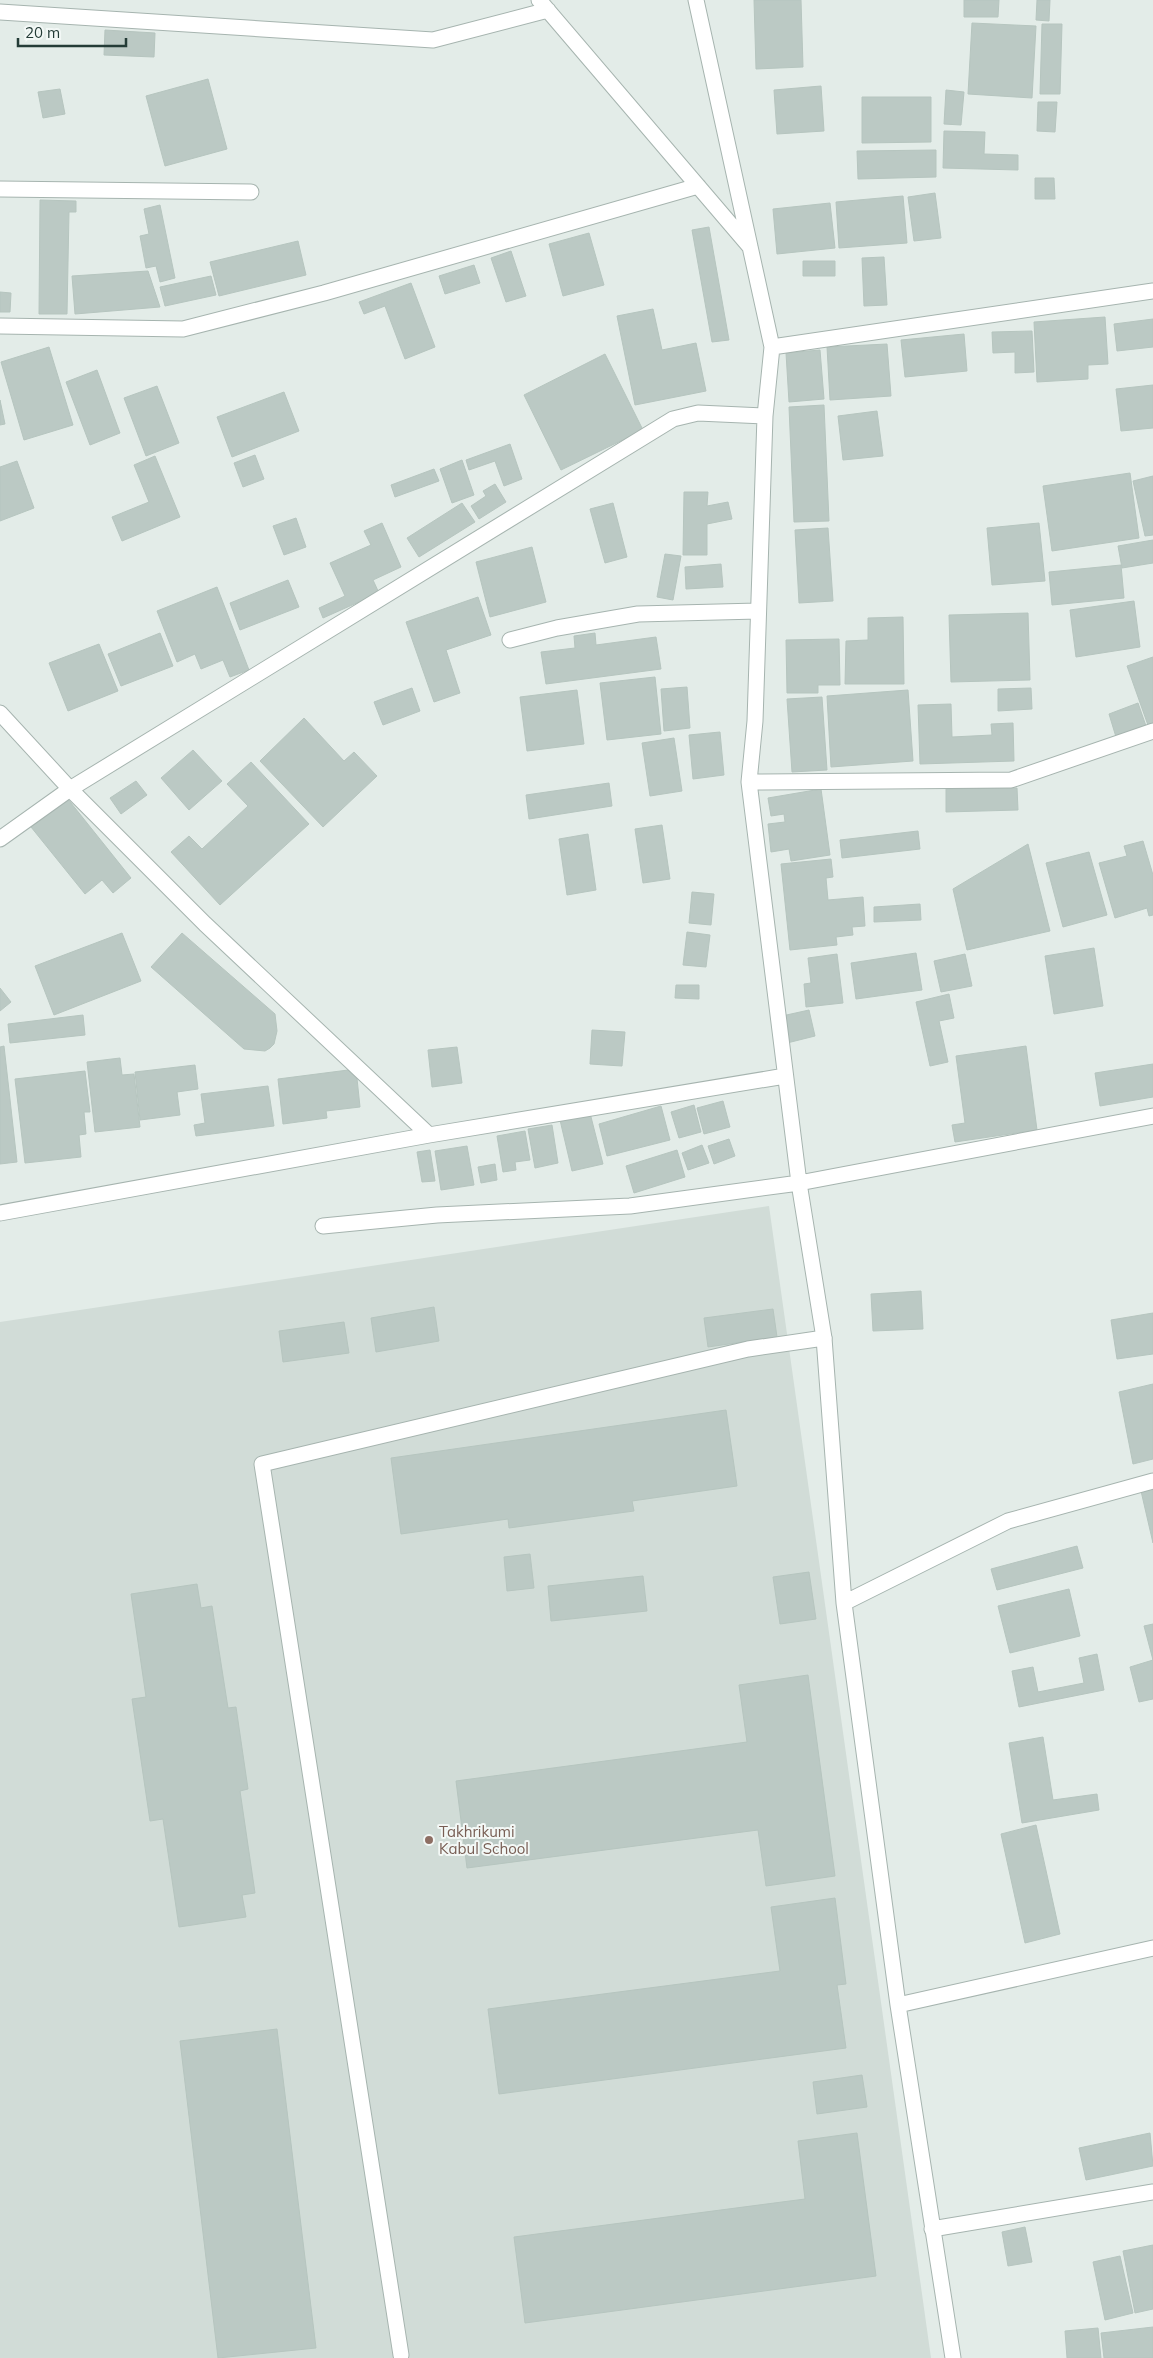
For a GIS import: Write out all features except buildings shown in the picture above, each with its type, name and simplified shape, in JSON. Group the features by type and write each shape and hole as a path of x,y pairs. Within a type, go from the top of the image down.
{"street":[{"path":"696,0 753,250 772,347 765,416 755,721 749,782 799,1184 824,1338 844,1603 898,2005 953,2358"},
{"path":"0,12 433,40 544,5 753,250"},
{"path":"0,326 183,329 324,293 698,186"},
{"path":"0,189 251,192"},
{"path":"772,347 1153,291"},
{"path":"0,839 70,789 673,419 698,413 765,416"},
{"path":"510,640 557,628 638,614 758,611"},
{"path":"0,714 70,789 205,924 429,1135"},
{"path":"749,782 1011,780 1153,731"},
{"path":"0,1213 429,1135 785,1076"},
{"path":"323,1226 437,1215 630,1206 799,1184 1153,1116"},
{"path":"401,2355 262,1464 748,1349 824,1338"},
{"path":"844,1603 1008,1521 1153,1481"},
{"path":"898,2005 1153,1948"},
{"path":"932,2229 1153,2192"}],"shaded area":[{"name":"Takhrikumi Kabul School","path":"769,1206 931,2358 0,2358 0,1322"}],"place":[{"name":"Takhrikumi Kabul School","path":"429,1840"}]}
